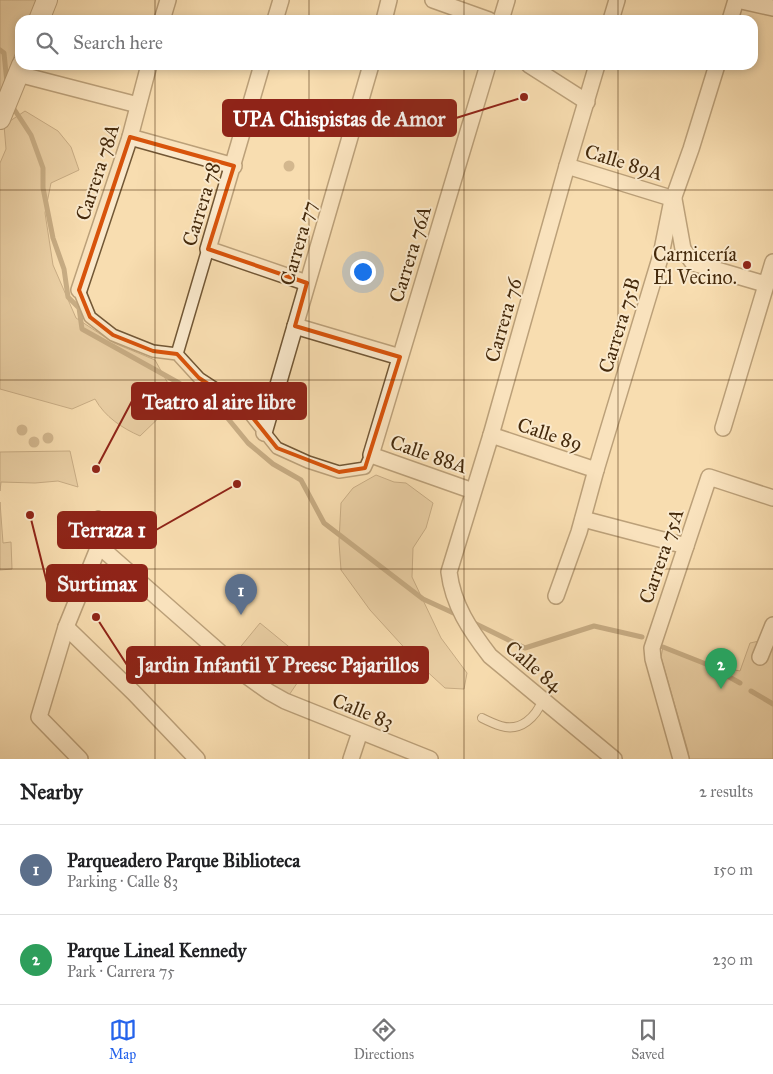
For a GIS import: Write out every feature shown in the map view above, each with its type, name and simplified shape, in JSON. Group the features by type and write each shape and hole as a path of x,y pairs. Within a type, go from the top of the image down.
{"street":[{"path":"41,15 47,0"},
{"path":"164,15 168,0"},
{"path":"276,15 281,0"},
{"path":"386,15 390,0"},
{"path":"433,0 475,15"},
{"path":"502,15 507,0"},
{"path":"612,15 617,0"},
{"path":"732,15 737,0 773,8"},
{"name":"Carrera 78A","path":"79,290 130,137 148,70"},
{"name":"Carrera 78","path":"177,354 234,166 261,70"},
{"name":"Carrera 77","path":"264,433 370,70"},
{"name":"Carrera 76A","path":"371,455 486,70"},
{"path":"537,70 587,102"},
{"name":"Carrera 76","path":"451,587 449,572 491,435 567,166 597,70"},
{"name":"Carrera 75B","path":"556,596 583,519 661,255 674,199 715,70"},
{"path":"2,114 18,73 138,105"},
{"path":"130,137 234,166"},
{"name":"Calle 89A","path":"567,166 674,199 682,249 693,263 766,283"},
{"path":"208,249 307,283"},
{"path":"723,428 773,262"},
{"path":"79,290 90,317 113,335 153,351 177,354 199,378 245,408 277,448 308,462 339,472 365,468 371,455"},
{"path":"295,326 400,357"},
{"name":"Calle 89","path":"491,435 596,470"},
{"name":"Calle 88A","path":"371,455 473,491"},
{"name":"Carrera 75A","path":"681,759 655,667 652,648 709,477 773,498"},
{"path":"583,519 686,546"},
{"path":"80,759 39,717 66,627 99,546"},
{"name":"Calle 83","path":"99,546 242,671 269,692 285,701 430,759"},
{"name":"Calle 84","path":"451,587 458,610 474,636 490,656 614,759"},
{"path":"760,657 773,625"},
{"path":"66,627 134,693 197,759"},
{"path":"351,759 360,732"}],"lane":[{"path":"98,515 99,546"},
{"path":"482,718 501,727 517,728 531,719 539,710 543,699"}],"highlighted area":[{"path":"130,137 234,166 208,249 307,283 295,326 400,357 365,468 339,472 277,448 245,408 199,378 177,354 153,351 113,335 90,317 79,290"}],"shaded area":[{"path":"0,0 37,0 31,15 15,15 15,54 0,92"},
{"path":"25,111 58,131 71,147 79,170 51,183 45,213 53,265 76,318 114,343 155,360 170,387 168,409 140,436 114,421 95,399 72,409 0,389 0,163 6,149 4,125"},
{"path":"70,451 78,487 58,481 35,483 1,482 0,491 0,452"},
{"path":"376,475 394,482 406,483 433,503 426,528 413,548 412,577 441,638 467,673 464,689 445,688 421,666 370,610 341,570 339,542 341,503 353,488"},
{"path":"0,502 3,543 11,542 12,569 0,570"},
{"path":"260,623 310,664 285,701 233,656"},
{"path":"773,638 773,759 689,759 661,657 663,647 706,664 740,671 750,643"}],"waterway":[{"path":"0,50 4,53 7,83"},
{"path":"12,106 31,135 43,168 43,188 53,238 64,269 68,297 79,308 82,329 179,383 225,415 248,443 273,464 301,480 324,523 423,599 460,616"},
{"path":"472,622 525,648 594,626 642,637"},
{"path":"663,647 706,664 740,683"},
{"path":"751,691 773,704"}],"place":[{"name":"UPA Chispistas de Amor","path":"524,97"},
{"name":"Carnicería El Vecino.","path":"747,265"},
{"name":"Teatro al aire libre","path":"96,469"},
{"name":"Terraza 1","path":"237,484"},
{"name":"Surtimax","path":"30,515"},
{"name":"Parqueadero Parque Biblioteca","path":"241,615"},
{"name":"Jardin Infantil Y Preesc Pajarillos","path":"96,617"},
{"name":"Parque Lineal Kennedy","path":"721,689"}]}
